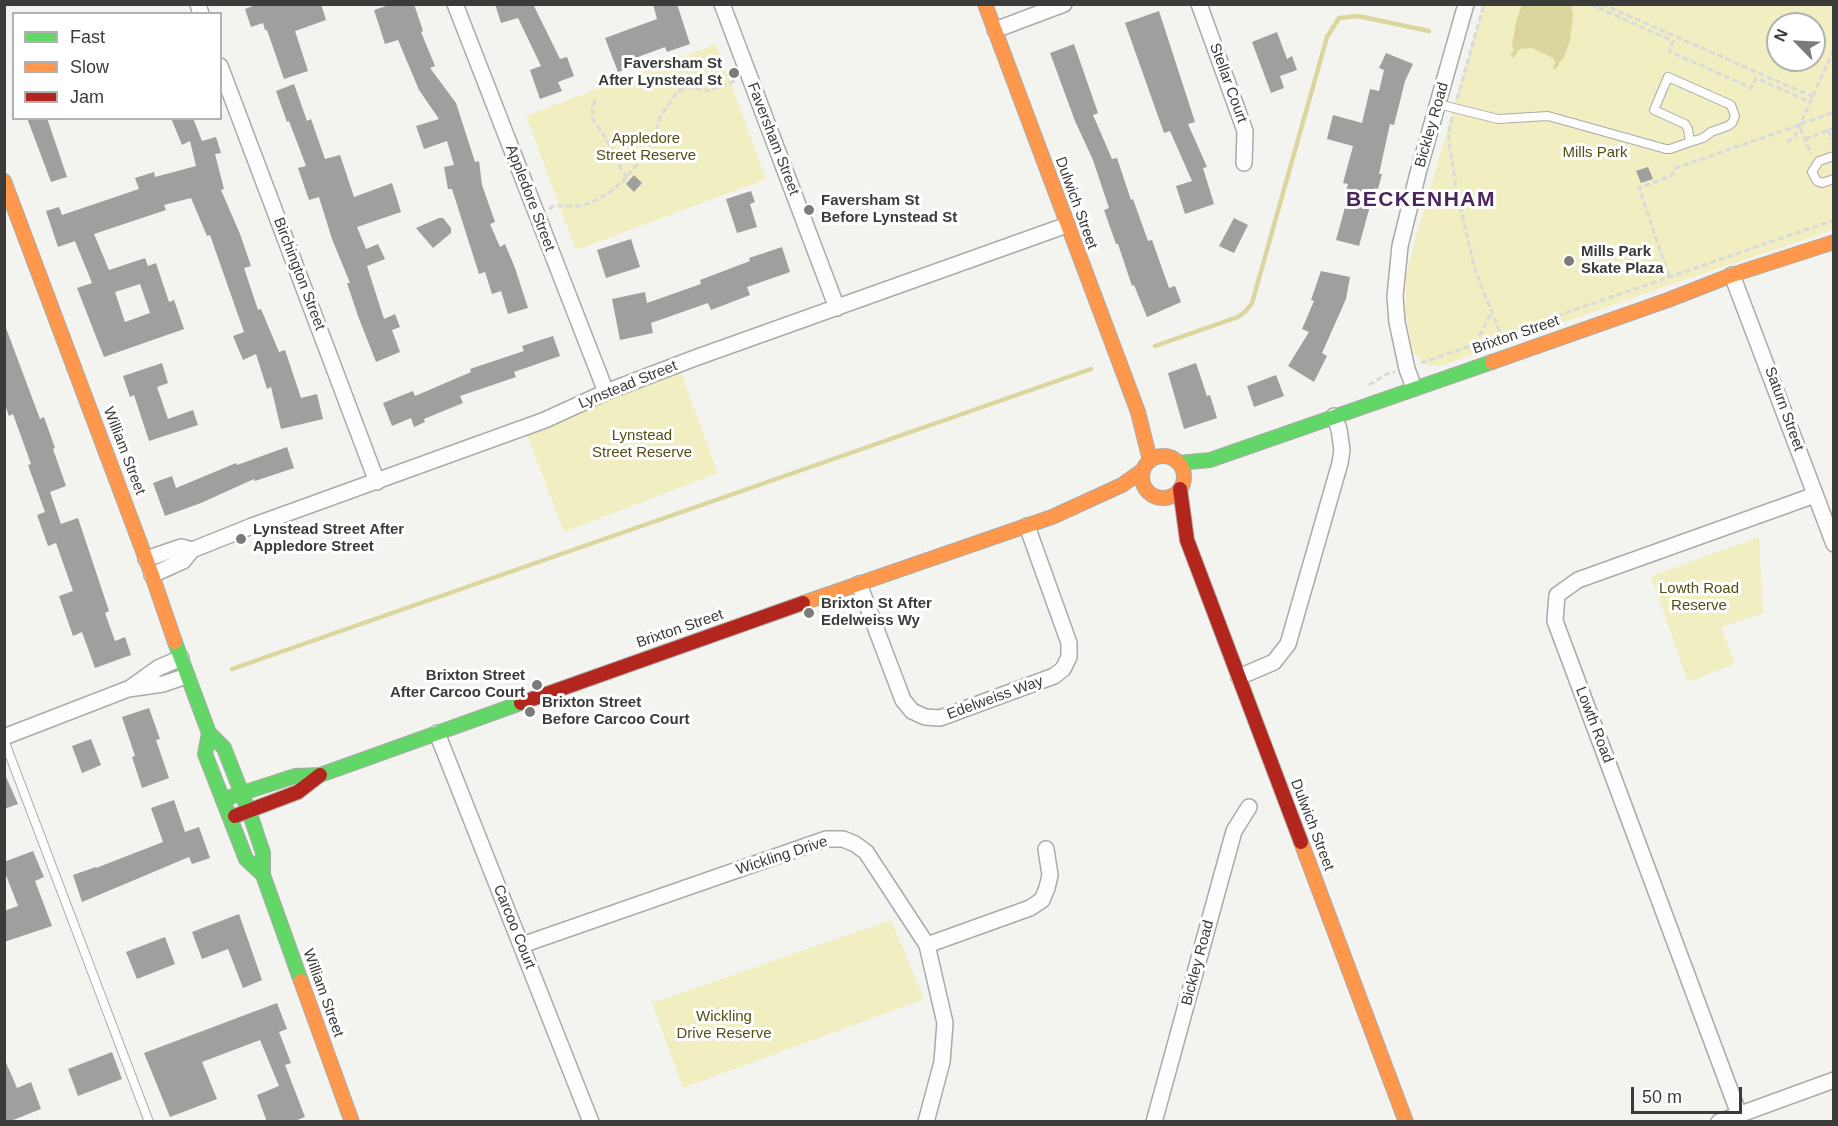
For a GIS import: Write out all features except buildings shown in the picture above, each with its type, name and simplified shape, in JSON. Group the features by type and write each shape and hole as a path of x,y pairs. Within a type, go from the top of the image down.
{"main road":[{"name":"Dulwich Street","path":"985,4 1138,412 1146,465"},
{"name":"William Street","path":"4,181 209,733 224,748 242,794 263,853 262,875 352,1122"},
{"name":"Brixton Street","path":"1173,459 1210,460 1668,300 1732,275 1833,242"},
{"name":"Dulwich Street","path":"1138,412 1173,459"},
{"path":"1160,456 1173,459 1183,469 1182,486 1169,497 1153,495 1143,481 1146,465 1160,456"},
{"name":"Brixton Street","path":"1182,486 1210,460"},
{"name":"Brixton Street","path":"224,799 295,776 320,775 1052,517 1122,485 1146,465"},
{"name":"Dulwich Street","path":"1182,486 1187,540"},
{"name":"Dulwich Street","path":"1153,495 1187,540 1406,1122"},
{"name":"Brixton Street","path":"1052,517 1089,510 1128,497 1153,495"},
{"name":"William Street","path":"209,733 205,754 246,859 262,875"},
{"name":"Brixton Street","path":"230,817 298,792 320,775"}],"street":[{"name":"Appledore Street","path":"455,4 606,392"},
{"name":"Faversham Street","path":"722,4 837,308"},
{"path":"995,30 1064,4"},
{"name":"Stellar Court","path":"1199,4 1245,132 1244,163"},
{"name":"Bickley Road","path":"1414,388 1399,335 1395,296 1400,246 1466,4"},
{"name":"Birchington Street","path":"222,71 377,482"},
{"name":"Lynstead Street","path":"146,559 181,547 192,549 377,482 545,420 606,392 695,358 1066,225"},
{"name":"Saturn Street","path":"1732,275 1833,544"},
{"path":"1239,676 1274,662 1288,644 1340,463 1342,450 1339,429 1334,416"},
{"name":"Lowth Road","path":"1739,1114 1554,621 1557,595 1578,580 1815,495"},
{"name":"Edelweiss Way","path":"859,584 903,700 912,711 925,717 940,718 1054,676 1063,669 1069,657 1069,643 1027,526"},
{"name":"Lynstead Street","path":"152,575 183,561 192,549"},
{"path":"4,738 128,689 158,668 181,658"},
{"path":"128,689 164,684 187,676"},
{"name":"Carcoo Court","path":"437,733 591,1122"},
{"name":"Bickley Road","path":"1154,1122 1234,831 1249,807"},
{"name":"Wickling Drive","path":"522,945 826,839 843,839 855,844 866,852 927,945 945,1023 942,1062 926,1122"},
{"path":"927,945 1029,908 1042,900 1050,875 1046,849"},
{"path":"1719,1122 1833,1080"}],"lane":[{"path":"1438,104 1498,119 1548,116 1666,149 1690,142 1703,138 1711,132 1728,126 1735,116 1731,105 1668,77 1654,110 1684,124 1688,129 1690,142"},
{"path":"1833,156 1819,161 1812,172 1817,181 1822,183 1833,179"},
{"path":"4,738 149,1122"}],"path":[{"path":"1456,103 1484,4"},
{"path":"1590,4 1673,42 1669,51 1751,88 1756,78 1810,102"},
{"path":"1602,4 1813,98"},
{"path":"1787,142 1794,138 1833,49"},
{"path":"548,210 555,206 582,206 595,201 609,193 627,177 645,155 660,117 678,91 687,87 709,91 740,78"},
{"path":"595,100 593,119 627,177"},
{"path":"1669,276 1639,188 1671,176 1676,168 1833,112"},
{"path":"1452,117 1449,142 1456,188 1474,270 1501,335"},
{"path":"1799,125 1812,158"},
{"path":"1804,138 1833,128"},
{"path":"1828,130 1832,140"},
{"path":"1421,363 1833,220"},
{"path":"1475,344 1492,312"},
{"path":"1363,389 1387,374 1396,372"}],"green space":[{"name":"Mills Park","path":"1484,5 1833,5 1833,230 1440,366 1428,366 1413,352 1406,314 1406,276"},
{"name":"Appledore Street Reserve","path":"716,44 766,179 576,250 526,116"},
{"name":"Lynstead Street Reserve","path":"681,373 718,473 564,532 526,432"},
{"name":"Lowth Road Reserve","path":"1759,537 1763,613 1721,627 1735,664 1688,682 1651,576"},
{"name":"Wickling Drive Reserve","path":"891,920 924,999 683,1088 652,1003"}],"shaded area":[{"path":"1522,5 1571,5 1573,15 1570,41 1563,59 1557,64 1553,58 1532,48 1515,52 1512,46 1516,22"}],"waterway":[{"path":"1155,346 1238,317 1252,303 1327,37 1339,18 1358,16 1429,31"},
{"path":"232,669 1091,369"}],"traffic: fast":[{"path":"1179,463 1210,460 1492,362"},
{"path":"175,642 209,733 224,748 251,817 263,853 263,875 301,981"},
{"path":"227,798 295,776 320,775 521,703"},
{"path":"209,733 205,754 246,859 263,875"}],"traffic: slow":[{"path":"985,4 1138,412 1150,460"},
{"path":"4,181 175,642"},
{"path":"1492,362 1732,275 1834,242"},
{"path":"1163,456 1178,462 1184,477 1178,492 1163,498 1148,492 1142,477 1148,462 1163,456"},
{"path":"803,603 1052,517 1122,485 1143,470"},
{"path":"1301,842 1406,1122"},
{"path":"301,981 352,1122"}],"traffic: jam":[{"path":"1180,489 1187,540 1301,842"},
{"path":"521,703 803,603"},
{"path":"235,816 298,792 320,775"}],"place":[{"name":"Faversham St After Lynstead St","path":"734,73"},
{"name":"Faversham St Before Lynstead St","path":"809,210"},
{"name":"Mills Park Skate Plaza","path":"1569,261"},
{"name":"Lynstead Street After Appledore Street","path":"241,539"},
{"name":"Brixton St After Edelweiss Wy","path":"809,613"},
{"name":"Brixton Street After Carcoo Court","path":"537,685"},
{"name":"Brixton Street Before Carcoo Court","path":"530,712"}],"district":[{"name":"BECKENHAM","path":"1421,200"}]}
